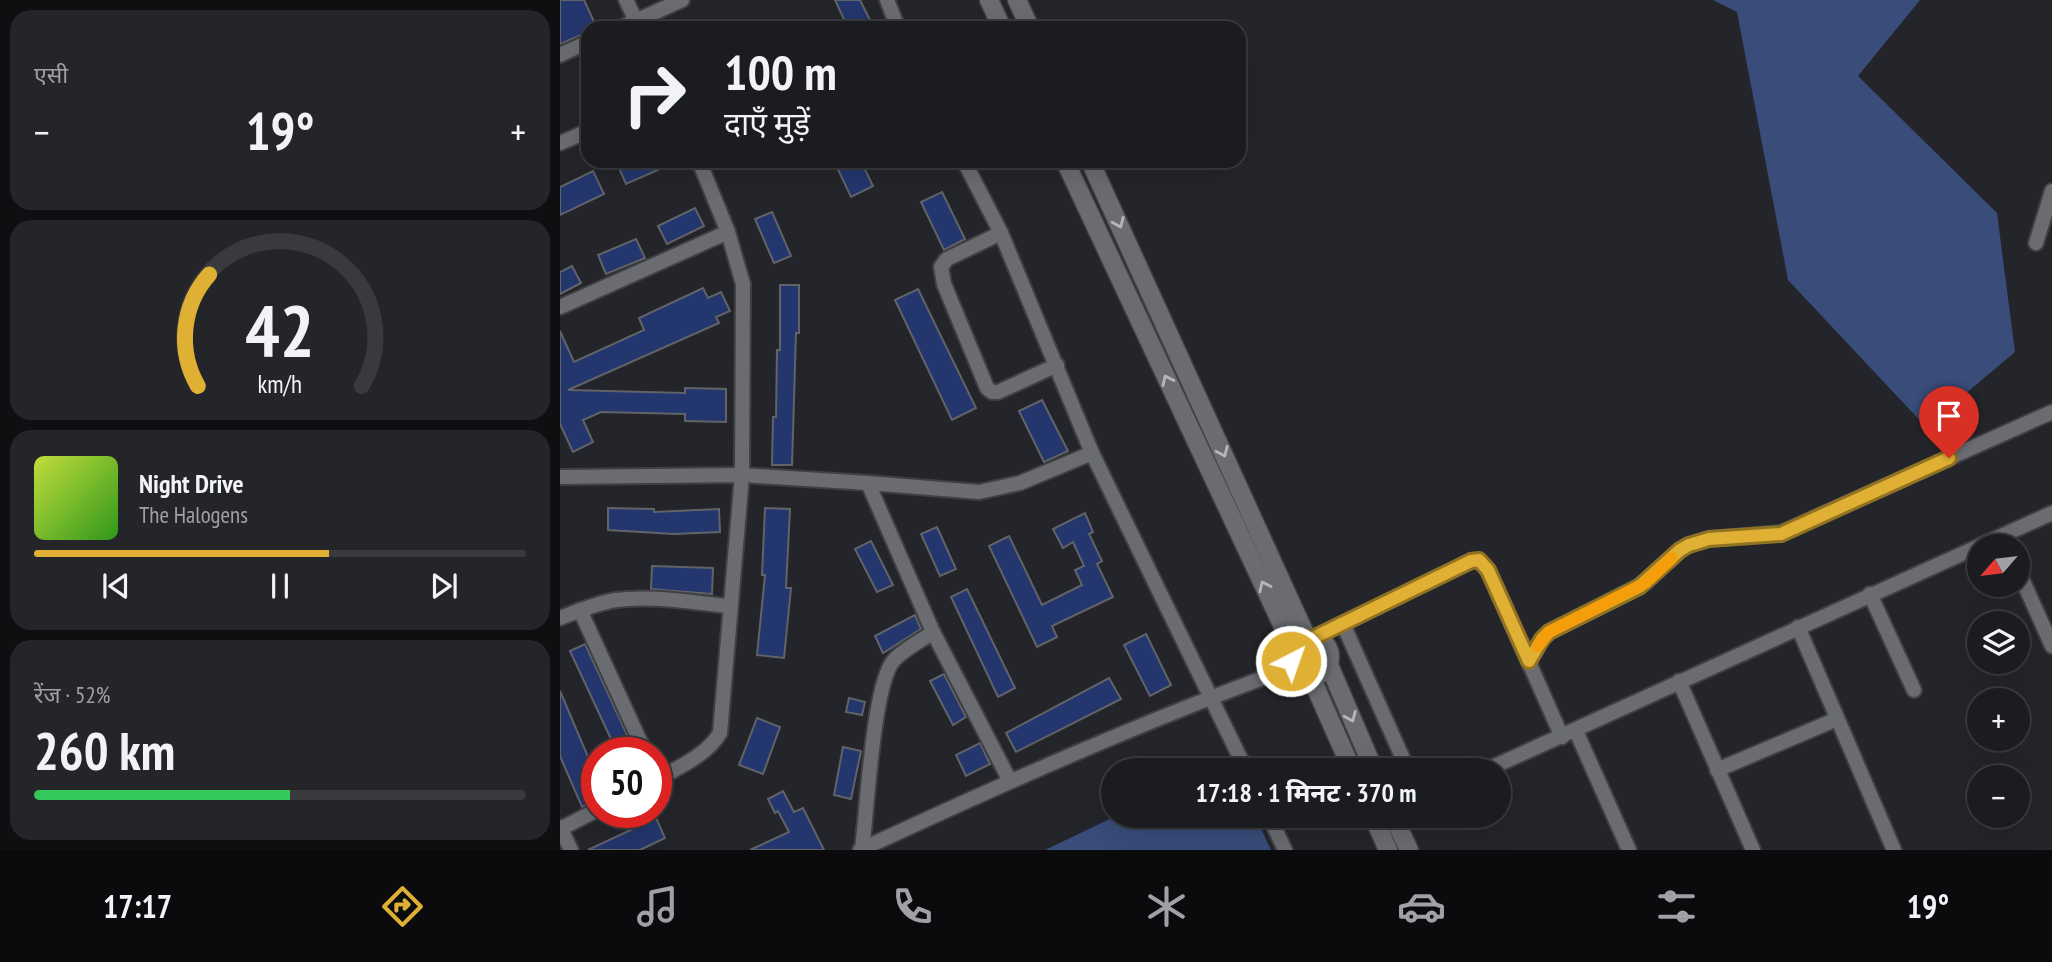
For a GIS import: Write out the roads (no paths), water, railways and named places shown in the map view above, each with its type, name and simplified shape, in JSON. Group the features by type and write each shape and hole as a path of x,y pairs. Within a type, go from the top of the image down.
{"main road":[{"path":"989,0 999,21"},
{"path":"1017,0 1027,21"},
{"path":"1068,168 1305,641"},
{"path":"1093,168 1305,641"},
{"path":"1329,665 1322,673 1311,677 1301,675 1293,667 1291,654 1305,641 1319,640 1327,648 1329,665 1369,758"},
{"path":"1311,677 1347,758"},
{"path":"1378,828 1388,850"},
{"path":"1399,828 1409,850"}],"street":[{"path":"626,0 636,21"},
{"path":"644,21 682,0"},
{"path":"887,0 892,21"},
{"path":"560,55 581,45"},
{"path":"560,144 581,134"},
{"path":"672,770 703,752 714,743 720,733 742,475 743,284 728,232 702,168"},
{"path":"968,168 1001,233 1092,453 1240,758"},
{"path":"2035,243 2052,191"},
{"path":"560,307 728,232"},
{"path":"1001,233 947,259 941,267 944,284 987,388 998,392 1057,365"},
{"path":"1529,661 1549,632 1639,587 1689,545 1709,539 1781,534 2052,412"},
{"path":"560,477 742,475 978,492 1020,483 1092,453"},
{"path":"868,483 933,632 1010,781"},
{"path":"2017,534 2052,513"},
{"path":"1511,759 1870,594 1967,556"},
{"path":"1305,641 1471,561 1479,560 1488,570 1562,737"},
{"path":"1870,594 1914,690"},
{"path":"2030,597 2052,646"},
{"path":"560,618 617,600 730,606"},
{"path":"580,610 638,737"},
{"path":"1343,624 1403,758"},
{"path":"1798,627 1891,849"},
{"path":"861,850 885,675 895,659 933,632"},
{"path":"861,850 1010,781 1210,697 1293,667"},
{"path":"1679,681 1753,850"},
{"path":"1717,770 1836,719"},
{"path":"1576,731 1629,850"},
{"path":"571,850 560,828 581,818"},
{"path":"1275,828 1285,850"}]}
